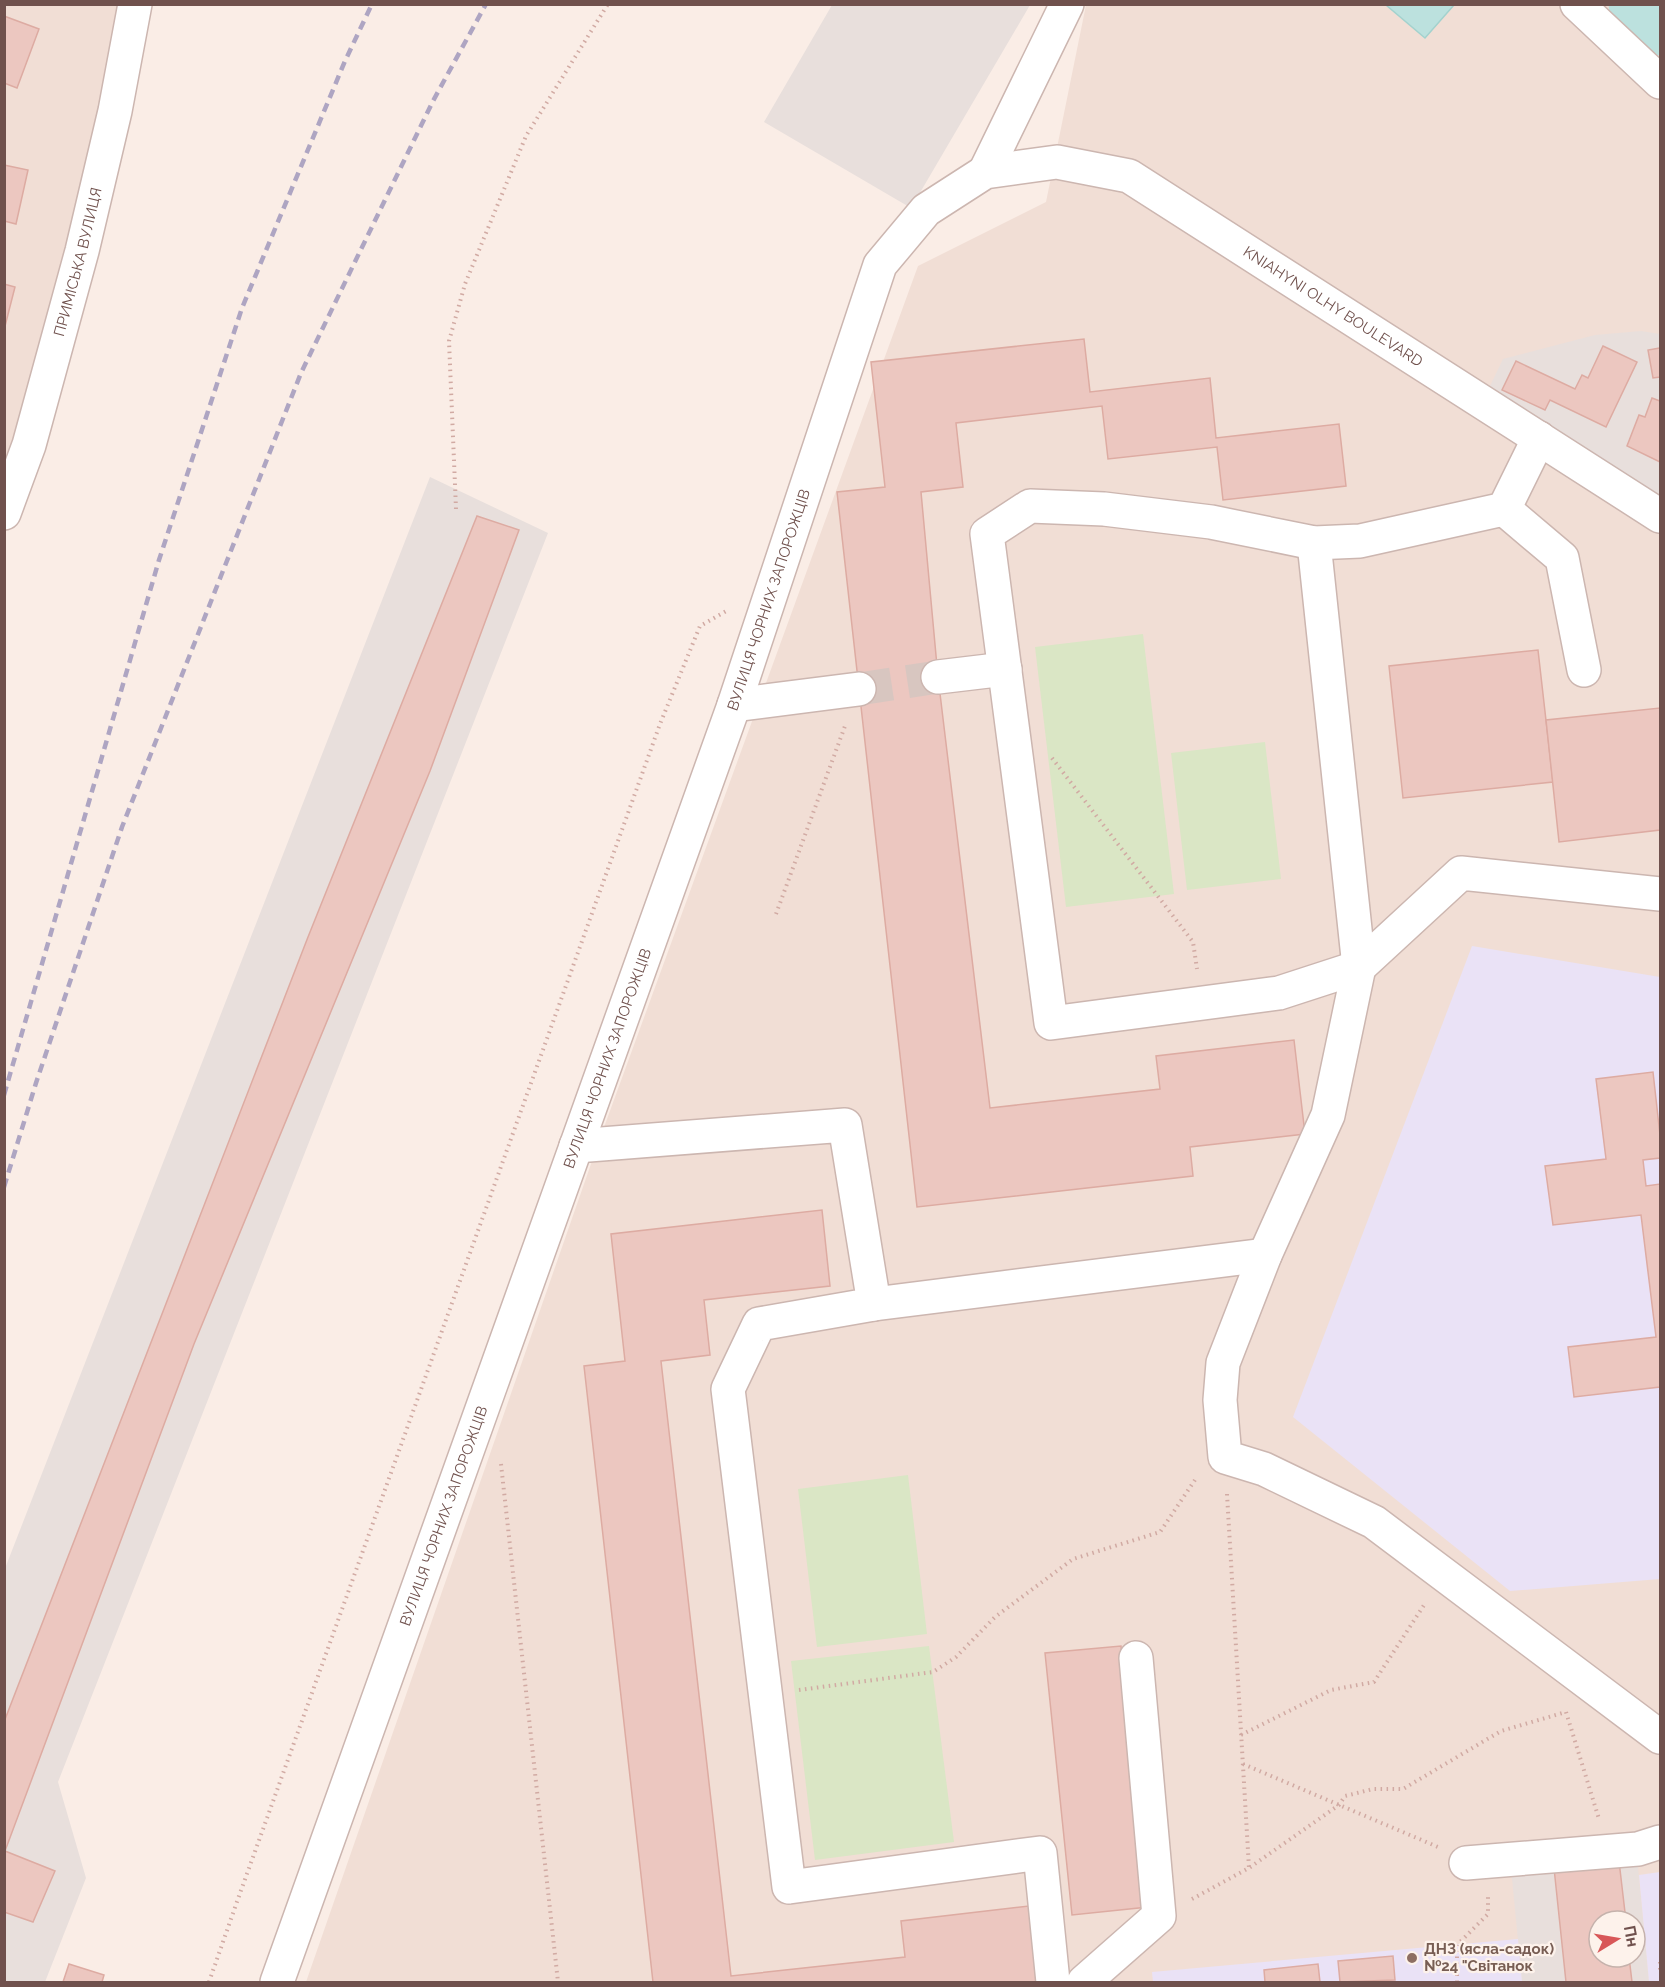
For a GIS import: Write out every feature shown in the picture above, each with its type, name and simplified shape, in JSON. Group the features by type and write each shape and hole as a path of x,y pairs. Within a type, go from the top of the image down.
{"street":[{"path":"984,172 1067,4"},
{"path":"1577,4 1660,82"},
{"name":"ПРИМІСЬКА ВУЛИЦЯ","path":"4,513 29,445 82,251 115,111 132,5"},
{"name":"KNIAHYNI OLHY BOULEVARD","path":"984,172 1057,162 1129,176 1660,516"},
{"name":"ВУЛИЦЯ ЧОРНИХ ЗАПОРОЖЦІВ","path":"277,1983 735,705 879,265 926,210 984,172"},
{"path":"1504,509 1539,438"},
{"path":"1504,509 1360,541 1314,543 1211,522 1104,509 1030,506 987,534 1051,1023 1279,993 1359,967 1461,873 1660,894"},
{"path":"1504,509 1562,558 1584,670"},
{"path":"1314,543 1359,967 1328,1115 1265,1255 1223,1362 1220,1400 1225,1457 1264,1469 1374,1522 1660,1737"},
{"path":"938,677 1005,669"},
{"path":"735,705 859,689"},
{"path":"576,1146 845,1125 874,1304"},
{"path":"1053,1983 1040,1853 789,1887 728,1389 759,1324 874,1304 1265,1255"},
{"path":"1084,1983 1159,1916 1136,1658"},
{"path":"1476,1863 1638,1849 1660,1842"}],"path":[{"path":"456,509 449,341 465,284 526,136 608,4"},
{"path":"210,1983 239,1896 660,724 700,626 774,585"},
{"path":"776,914 859,689"},
{"path":"1052,758 1193,942 1201,1003"},
{"path":"500,1452 558,1983"},
{"path":"766,1695 933,1672 956,1657 995,1617 1073,1559 1160,1532 1209,1460 1225,1457 1249,1868"},
{"path":"1241,1735 1331,1690 1374,1682 1444,1574"},
{"path":"1562,1702 1610,1852"},
{"path":"1159,1916 1249,1868 1339,1805 1345,1796 1373,1789 1403,1789 1501,1731 1566,1712"},
{"path":"1243,1764 1476,1863 1488,1914 1457,1945 1457,1983"},
{"path":"1660,1962 1660,1973"}],"shaded area":[{"path":"5,5 135,5 5,480"},
{"path":"832,5 1030,5 911,208 764,122"},
{"path":"1086,5 1660,5 1660,1982 306,1982 599,1141 918,266 1046,202"},
{"path":"1641,331 1660,334 1660,501 1489,388 1503,359 1595,335"},
{"path":"430,477 548,533 58,1782 86,1878 45,1982 5,1982 4,1571"},
{"path":"1472,946 1660,977 1660,1579 1510,1591 1293,1417"},
{"path":"1637,1857 1642,1909 1587,1909 1587,1969 1647,1969 1647,1961 1649,1982 1522,1982 1511,1868"},
{"path":"1660,1872 1660,1982 1649,1982 1647,1909 1642,1909 1639,1875"},
{"name":"ДНЗ (ясла-садок) №24 \"Світанок","path":"1518,1939 1522,1982 1153,1982 1152,1972"}],"green space":[{"path":"1143,634 1174,894 1066,907 1035,647"},
{"path":"1265,742 1281,879 1187,890 1171,753"},
{"path":"908,1475 927,1634 817,1647 798,1489"},
{"path":"929,1646 954,1842 815,1860 791,1661"}],"water":[{"path":"1386,5 1454,5 1425,38"}],"building":[{"path":"4,16 39,29 17,88 4,83"},
{"path":"4,165 28,170 16,224 4,221"},
{"path":"4,284 15,287 4,330"},
{"path":"1084,339 1090,392 1210,378 1216,438 1339,424 1346,486 1223,500 1217,447 1108,459 1102,406 956,423 963,487 921,492 938,677 990,1108 1160,1089 1156,1056 1294,1040 1305,1134 1190,1147 1193,1176 917,1207 837,492 885,487 871,362"},
{"path":"1603,346 1637,362 1606,427 1550,400 1545,410 1502,390 1516,361 1575,389 1582,375 1588,378"},
{"path":"1660,348 1660,377 1653,378 1648,350"},
{"path":"1652,398 1660,401 1660,462 1627,446 1639,415 1645,417"},
{"path":"477,516 519,530 430,771 194,1344 5,1851 55,1871 33,1922 4,1912 4,1722 308,937"},
{"path":"1538,650 1553,782 1403,798 1389,666"},
{"path":"1660,708 1660,830 1559,842 1546,720"},
{"path":"1653,1072 1660,1135 1660,1158 1643,1160 1646,1186 1660,1184 1660,1387 1574,1397 1568,1347 1656,1337 1641,1215 1553,1225 1545,1166 1606,1159 1596,1079"},
{"path":"822,1210 830,1286 704,1300 710,1355 661,1361 731,1976 905,1957 901,1921 1029,1906 1038,1982 653,1982 584,1366 625,1361 611,1234"},
{"path":"1121,1646 1148,1907 1072,1915 1045,1653"},
{"path":"1619,1861 1625,1909 1587,1909 1587,1969 1630,1969 1632,1982 1566,1982 1554,1868"},
{"path":"1393,1956 1395,1980 1340,1982 1338,1961"},
{"path":"69,1964 104,1975 102,1982 63,1982"},
{"path":"1318,1964 1320,1982 1265,1982 1264,1970"}],"waterway":[{"path":"1640,4 1660,24"}],"tunnel":[{"path":"859,689 938,677"}],"railway":[{"path":"4,1095 159,560 242,308 345,61 372,4"},
{"path":"4,1187 36,1083 122,827 301,373 433,101 486,4"}],"place":[{"name":"ДНЗ (ясла-садок) №24 \"Світанок","path":"1412,1958"}]}
